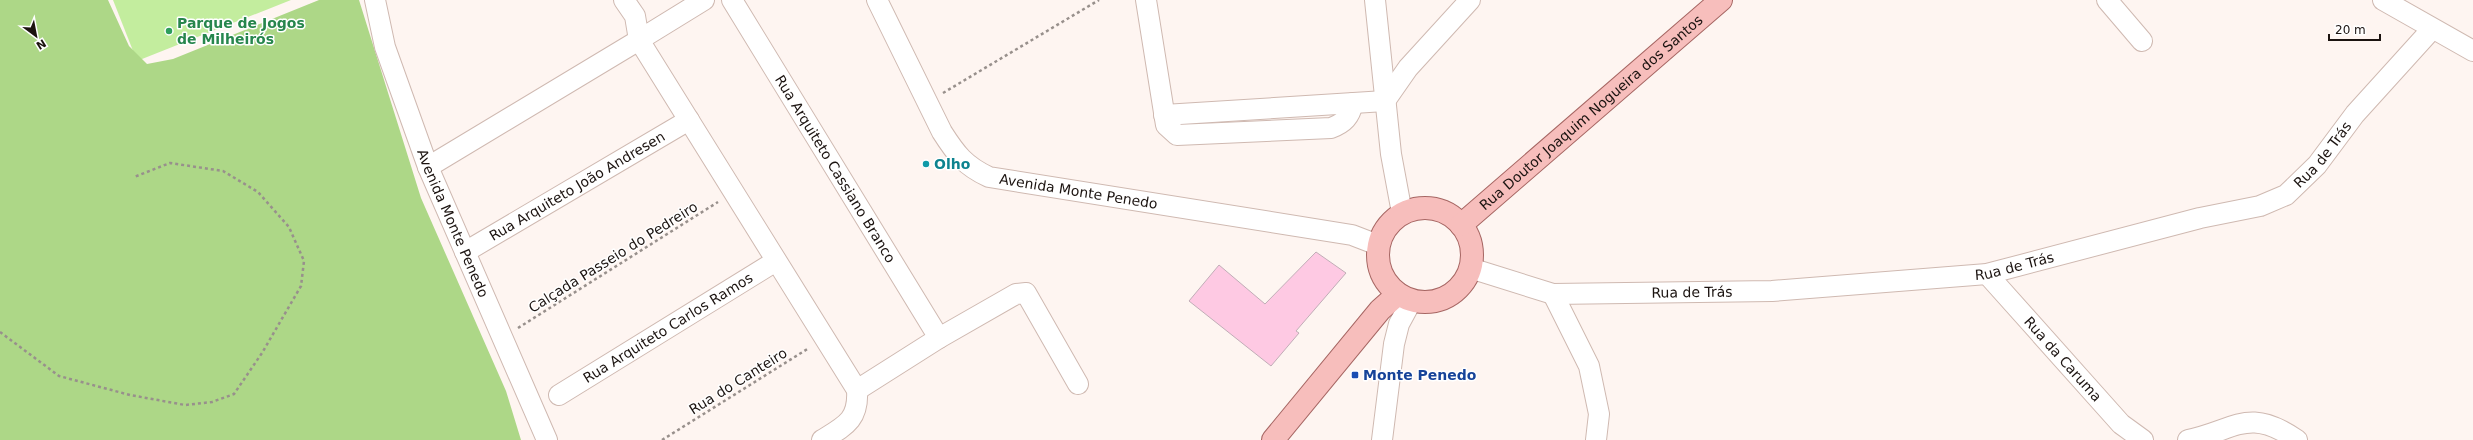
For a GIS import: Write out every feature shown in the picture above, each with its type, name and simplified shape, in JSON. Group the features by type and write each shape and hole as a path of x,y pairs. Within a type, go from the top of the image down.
{"main road":[{"name":"Rua Doutor Joaquim Nogueira dos Santos","path":"1462,225 1721,0"},
{"path":"1415,208 1434,208 1452,216 1462,225 1471,245 1470,268 1466,278 1452,293 1432,302 1405,297 1383,278 1377,257 1378,245 1387,226 1402,213 1415,208"},
{"path":"1273,440 1380,310 1405,297"}],"street":[{"name":"Avenida Monte Penedo","path":"375,0 385,47 428,167 547,440"},
{"path":"624,0 635,16 639,40 857,390 858,403 854,416 843,427 822,440"},
{"path":"428,167 704,0"},
{"name":"Rua Arquiteto Cassiano Branco","path":"732,0 939,338"},
{"name":"Avenida Monte Penedo","path":"876,0 927,102 955,153 972,169 989,177 1352,235 1378,245"},
{"path":"1146,0 1164,115 1170,131 1177,135 1331,128 1342,124 1351,114 1353,103 1385,101"},
{"path":"1375,0 1392,160 1402,213"},
{"path":"1385,101 1408,68 1470,0"},
{"path":"2107,0 2142,41"},
{"path":"2383,0 2473,51"},
{"name":"Rua de Trás","path":"1470,268 1553,294 1772,291 1987,274 2200,218 2260,206 2286,195 2317,165 2355,114 2432,29"},
{"name":"Rua Arquiteto João Andresen","path":"465,252 689,120"},
{"name":"Rua Arquiteto Carlos Ramos","path":"559,395 776,261"},
{"name":"Rua da Caruma","path":"1987,274 2121,424 2143,440"},
{"path":"857,390 939,338 1016,294 1026,293 1078,384"},
{"path":"1553,294 1589,366 1599,414 1596,440"},
{"path":"1382,440 1394,344 1405,297"},
{"path":"2188,440 2237,423 2262,423 2281,429 2297,440"}],"path":[{"path":"927,102 1099,0"},
{"path":"0,332 59,376 130,395 185,404 212,402 234,394 262,353 301,286 304,261 289,227 258,192 222,171 170,163 134,177"},
{"name":"Calçada Passeio do Pedreiro","path":"503,338 734,192"},
{"name":"Rua do Canteiro","path":"662,440 825,338"}],"green space":[{"path":"0,0 108,0 129,46 147,64 173,59 319,0 359,0 421,198 506,391 521,440 0,440"},
{"name":"Parque de Jogos de Milheirós","path":"113,0 291,0 137,61"}],"building":[{"path":"1316,252 1346,273 1296,331 1299,333 1271,366 1189,301 1219,265 1265,304"}],"place":[{"name":"Parque de Jogos de Milheirós","path":"169,31"},
{"name":"Olho","path":"926,164"},
{"name":"Monte Penedo","path":"1355,375"}]}
